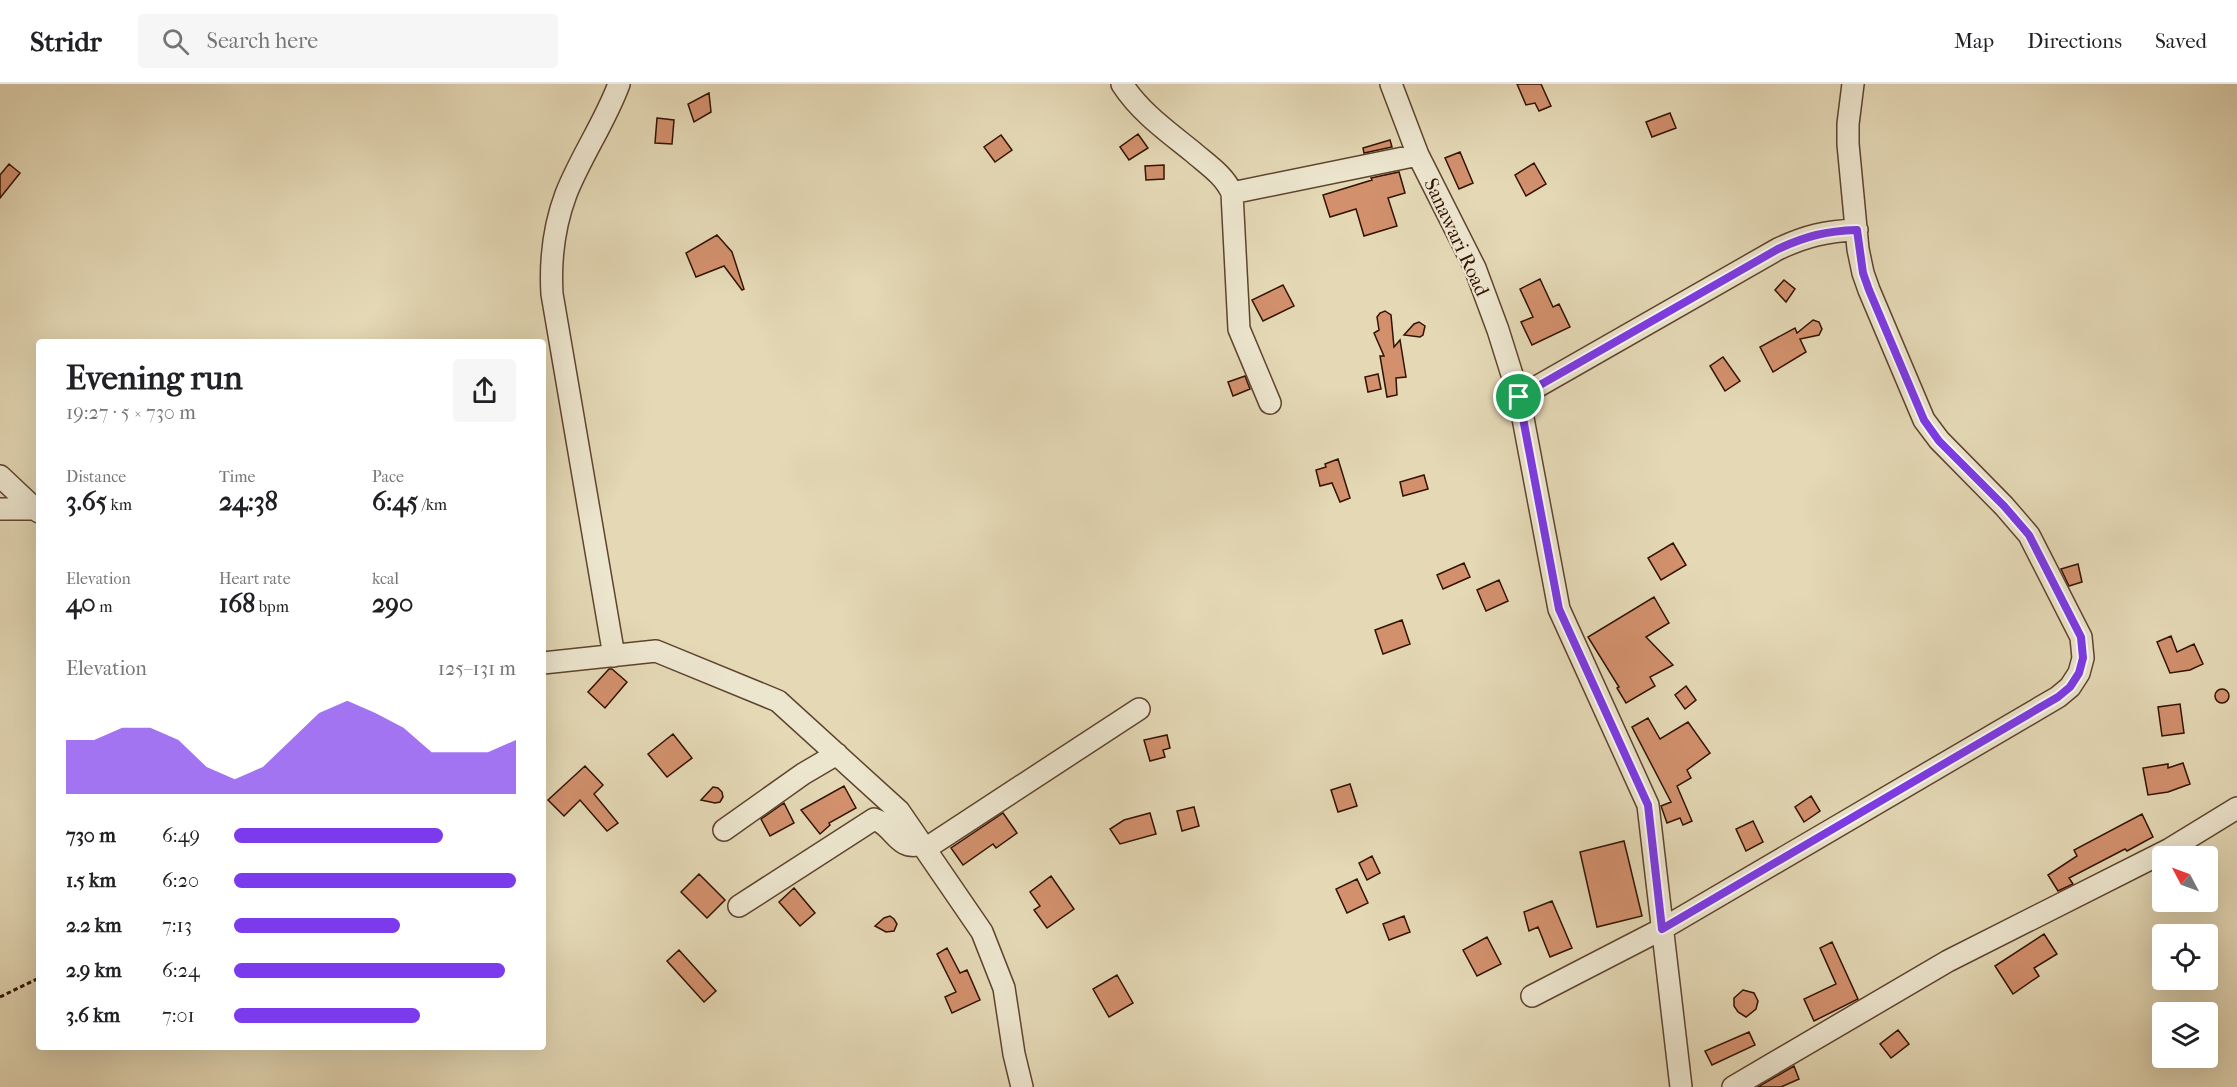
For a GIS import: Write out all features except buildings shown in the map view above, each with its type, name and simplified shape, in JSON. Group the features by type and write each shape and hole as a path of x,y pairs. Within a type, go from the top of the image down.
{"street":[{"path":"614,656 552,294 551,272 555,234 567,192 619,84"},
{"path":"1122,84 1151,118 1218,173 1232,193 1239,329 1270,403"},
{"name":"Sanawari Road","path":"1390,84 1418,155 1475,268 1519,397 1559,609 1648,805 1681,1087"},
{"path":"1532,996 1662,929 2058,697 2070,687 2079,673 2083,658 2081,637 2029,535 2004,506 1939,441 1924,420 1869,290 1863,273 1857,230 1848,134 1853,84"},
{"path":"1232,193 1418,155"},
{"path":"1519,397 1778,249 1829,231 1857,230"},
{"path":"0,476 36,510"},
{"path":"0,509 36,511"},
{"path":"546,663 656,651 778,701 899,811 982,932 1004,988 1014,1054 1022,1087"},
{"path":"739,906 874,819 881,821 906,845 923,846 1139,709"},
{"path":"724,830 803,774 837,754"},
{"path":"1733,1087 1948,961 2170,849 2237,808"}],"path":[{"path":"0,997 36,979"}],"route":[{"path":"1857,230 1863,273 1924,420 1939,441 2004,506 2029,535 2081,637 2084,647 2079,673 2070,687 2058,697 1662,929 1648,805 1559,609 1519,397 1778,249 1795,241 1829,231 1857,230"}]}
